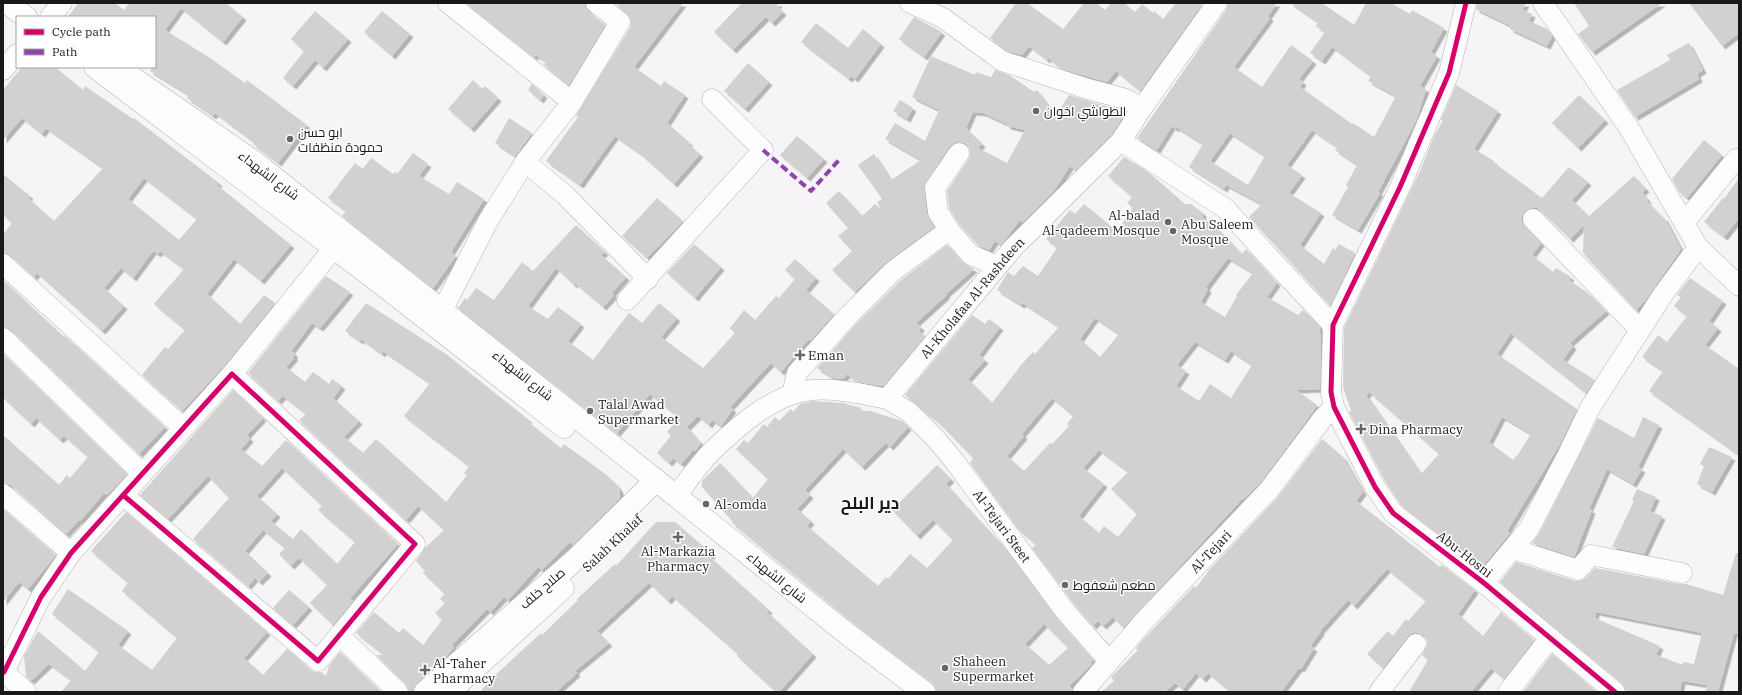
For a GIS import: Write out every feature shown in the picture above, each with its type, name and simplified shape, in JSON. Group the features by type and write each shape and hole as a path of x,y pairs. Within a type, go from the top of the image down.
{"main road":[{"path":"7,3 25,16"},
{"path":"26,3 43,16"},
{"name":"شارع الشهداء","path":"96,68 334,248 661,491 924,692"},
{"name":"شارع الشهداء","path":"118,68 253,161 442,311 661,491 826,634 902,692"},
{"name":"صلاح خلف","path":"425,692 576,559 661,491"},
{"name":"Salah Khalaf","path":"449,692 661,491"}],"street":[{"path":"51,16 62,3"},
{"path":"448,3 572,102"},
{"path":"442,311 488,221 525,162 572,102 620,22 596,3"},
{"path":"910,3 943,18 1002,61 1088,89 1126,99 1142,108"},
{"name":"Al-Kholafaa Al-Rashdeen","path":"887,399 997,266 1121,141 1142,108 1216,3"},
{"path":"1121,141 1226,210 1333,325 1400,187 1449,73 1466,3"},
{"path":"1543,3 1629,128 1698,247 1739,286"},
{"path":"3,70 16,55"},
{"path":"627,300 648,279 763,150 712,99"},
{"path":"959,153 935,188 938,212 949,230 971,255 997,266"},
{"path":"1684,223 1727,168 1736,158 1739,159"},
{"path":"525,162 565,196 648,279"},
{"path":"1533,219 1640,330"},
{"path":"792,394 797,373 847,317 893,271 949,230"},
{"path":"1484,583 1529,529 1590,408 1640,330 1698,247"},
{"path":"26,692 4,671 41,597 71,553 232,374 334,248"},
{"path":"3,264 183,428"},
{"name":"Abu-Hosni","path":"1333,325 1331,392 1334,407 1375,487 1393,513 1484,583 1615,692"},
{"path":"3,338 142,473"},
{"path":"123,495 318,661 415,544 232,374"},
{"path":"661,491 760,411 778,400 792,394 811,390 827,390 887,399"},
{"name":"Al-Tejari Steet","path":"887,399 909,412 936,439 955,462 1066,611 1109,661"},
{"name":"Al-Tejari","path":"1083,692 1145,620 1269,490 1323,418 1334,407"},
{"path":"3,494 71,553"},
{"path":"1513,549 1578,570 1591,555 1682,573"},
{"path":"339,636 398,692"},
{"path":"1508,692 1550,638"},
{"path":"1379,692 1416,644"}],"building":[{"path":"78,3 115,3 124,10 129,3 226,3 243,17 223,42 181,8 165,30 210,58 245,83 247,80 307,125 278,163 253,144 254,142 215,113 213,116 187,98 189,95 150,71 152,68 156,68 156,16 69,16"},
{"path":"466,3 585,3 589,12 605,25 569,85 544,65 546,62 536,55 534,57"},
{"path":"615,3 683,3 634,67 661,86 664,81 685,95 667,123 700,154 674,184 638,152 615,136 580,185 546,161 578,117 576,115 630,28 630,17"},
{"path":"742,3 779,3 777,6 783,12 772,23 766,17 733,50 714,32"},
{"path":"1016,3 1027,3 1063,29 1084,3 1096,3 1105,10 1111,3 1124,3 1135,12 1142,4 1153,13 1154,11 1163,19 1176,3 1203,3 1140,91 1116,71 1107,82 1062,69 1029,46 1022,55 1007,51 990,38"},
{"path":"1228,3 1277,3 1268,16 1270,18 1234,67 1262,87 1291,45 1313,61 1299,79 1303,82 1300,87 1352,124 1353,123 1374,137 1396,96 1368,81 1371,76 1332,47 1322,61 1310,53 1325,32 1316,26 1318,22 1290,3 1322,3 1354,25 1366,3 1391,3 1410,14 1412,10 1444,28 1431,52 1437,56 1420,86 1426,89 1416,121 1378,192 1380,193 1358,230 1332,215 1348,187 1346,185 1357,165 1335,150 1337,147 1312,130 1287,165 1302,175 1289,193 1321,213 1300,245 1324,264 1333,248 1335,250 1339,244 1355,253 1331,304 1326,301 1249,217 1262,204 1226,185 1224,189 1189,167 1203,144 1172,126 1157,150 1137,138 1226,10","holes":["1230,133 1265,156 1248,185 1210,161"]},
{"path":"1477,3 1526,3 1522,10 1532,14 1529,21 1547,29 1552,36 1547,46 1510,29 1511,26 1476,9"},
{"path":"1574,3 1662,3 1592,52 1578,34 1589,26"},
{"path":"1689,3 1739,3 1739,33 1722,46"},
{"path":"315,11 348,39 323,68 315,60 293,86 283,78 304,51 291,39"},
{"path":"382,11 410,34 392,56 364,32"},
{"path":"914,17 942,32 924,57 899,39"},
{"path":"816,23 848,48 863,29 881,44 855,79 851,76 849,79 801,42"},
{"path":"1689,43 1703,70 1697,74 1699,79 1635,117 1617,90 1670,60 1667,55"},
{"path":"931,56 975,75 976,72 991,77 995,70 1009,75 1034,92 1037,90 1056,116 1069,95 1109,107 1123,117 1112,134 1076,170 1070,166 1053,192 1023,222 1020,220 1001,245 995,241 989,250 978,245 958,223 949,208 947,191 968,160 970,154 969,148 965,143 954,143 950,146 926,182 924,189 927,214 934,227 886,262 855,292 832,270 852,251 838,236 848,228 826,203 839,191 862,216 875,204 881,209 877,202 882,199 858,165 874,154 891,180 921,160 885,139 895,123 925,141 939,110 912,97","holes":["973,112 983,113 1007,124 1007,126 1025,130 1007,163 978,148 982,144 966,128"]},
{"path":"748,63 769,82 745,109 724,91"},
{"path":"21,68 56,68 83,90 85,86 133,119 134,118 219,183 217,185 291,245 261,281 234,259 207,294 240,324 264,295 275,303 223,367 182,411 142,375 165,347 168,349 185,330 154,304 184,269 160,251 158,254 153,251 133,278 121,268 104,288 124,306 102,331 37,273 34,277 11,256 3,253 3,235 12,223 3,215 3,174 30,196 28,198 54,221 103,168 46,128 42,134 22,118 3,140 3,90","holes":["144,178 197,219 179,240 128,199"]},
{"path":"473,80 482,89 485,86 498,98 471,129 448,109"},
{"path":"532,84 544,95 540,100 528,90"},
{"path":"1456,85 1498,111 1474,149 1494,161 1493,162 1542,198 1569,167 1588,182 1572,200 1589,216 1634,176 1646,189 1642,192 1648,200 1647,201 1663,218 1664,217 1681,249 1647,298 1636,310 1583,253 1584,225 1570,239 1537,208 1531,208 1525,211 1522,216 1522,222 1541,243 1532,255 1553,272 1556,268 1571,277 1569,280 1588,293 1606,311 1570,343 1573,346 1563,360 1595,380 1586,393 1511,333 1497,354 1577,409 1560,444 1507,531 1510,533 1482,567 1401,505 1385,481 1349,412 1351,411 1343,387 1344,328 1421,169 1435,134 1443,121 1441,120","holes":["1369,392 1439,454 1421,474 1366,395","1502,417 1531,434 1513,460 1489,442"]},
{"path":"1579,95 1605,120 1578,148 1552,123"},
{"path":"900,100 913,108 907,119 893,111"},
{"path":"509,118 532,133 515,156 495,143"},
{"path":"797,136 824,159 807,178 780,155"},
{"path":"1704,140 1722,155 1687,198 1679,192 1672,179"},
{"path":"413,153 428,164 419,176 449,194 457,182 484,199 451,252 456,256 433,288 342,216 346,211 328,198 355,163 363,169 371,158 393,174 395,172 398,173"},
{"path":"1124,157 1147,171 1185,204 1191,204 1203,213 1203,218 1218,229 1242,254 1246,249 1277,283 1267,297 1298,315 1303,310 1319,326 1321,341 1320,389 1296,390 1317,405 1260,483 1243,500 1242,499 1123,628 1113,617 1103,626 1098,621 1093,626 1074,604 1032,548 1036,545 1018,529 970,463 973,458 940,424 905,395 972,315 985,324 989,319 1000,327 979,355 985,360 968,379 992,403 1021,365 1033,352 1035,354 1058,328 1058,326 1023,303 1021,305 997,290 1008,272 1014,276 1023,266 1038,276 1057,248 1046,239 1070,210 1075,214 1084,204 1117,231 1133,208 1127,203 1132,197 1108,176","holes":["1228,258 1253,273 1236,295 1237,296 1225,317 1201,302 1208,289 1206,287","1095,318 1119,334 1100,357 1080,339","1195,342 1225,360 1231,351 1252,365 1231,398 1210,384 1199,401 1176,386 1186,371 1177,365","1052,398 1073,416 1067,424 1069,426 1052,444 1050,443 1024,471 1007,456 1024,436 1022,434","1099,450 1128,472 1111,489 1137,514 1118,537 1104,526 1099,533 1079,516 1104,484 1083,468"]},
{"path":"1739,178 1739,218 1724,237 1704,222 1723,198 1724,199"},
{"path":"657,198 683,221 647,258 622,236"},
{"path":"576,225 605,252 601,255 626,277 612,293 614,295 603,307 575,283 574,285 556,268 528,306 548,319 558,307 581,324 568,341 593,360 629,313 642,323 659,303 677,318 661,337 703,368 735,333 730,328 744,310 755,320 776,296 779,298 795,279 785,270 795,259 816,278 806,290 834,314 810,341 809,339 781,372 771,363 730,407 733,409 721,426 712,420 709,425 698,416 687,427 701,443 681,464 673,458 669,463 657,453 671,436 667,432 679,418 650,394 617,433 458,308 465,298 467,300 476,288 494,300 522,262 533,271"},
{"path":"694,244 721,267 695,298 667,273"},
{"path":"947,245 963,263 974,269 916,323 921,327 919,331 925,336 883,386 858,382 847,374 843,379 833,378 817,368 855,325 901,280"},
{"path":"326,276 350,292 320,328 312,323 291,351 294,353 294,358 286,367 305,382 313,372 329,384 332,379 342,386 333,398 359,421 344,437 363,453 376,439 446,502 467,475 464,473 469,466 404,416 430,383 383,351 382,354 361,339 360,341 345,331 366,303 446,354 529,420 527,421 561,448 564,444 604,473 617,485 620,490 620,498 573,545 570,542 542,570 538,567 508,600 504,597 490,612 487,609 452,645 454,647 447,656 417,683 413,692 409,692 406,684 376,655 384,655 356,633 374,612 399,633 403,628 423,645 442,620 435,613 445,603 440,599 445,594 423,573 425,571 416,561 425,548 444,530 418,506 406,520 299,420 306,414 283,396 278,401 248,373"},
{"path":"1690,278 1723,301 1709,321 1718,328 1705,345 1739,369 1739,455 1649,391 1663,371 1642,357 1658,335 1667,342 1687,316 1674,306 1681,297 1677,295"},
{"path":"3,280 64,337 65,336 165,427 139,454 11,330 3,327"},
{"path":"3,354 127,474 107,495 104,493 80,521 79,520 66,534 11,485 3,483 3,435 59,485 67,475 70,478 88,457 64,436 60,440 36,418 31,424 3,398"},
{"path":"233,390 263,418 247,435 250,439 241,449 262,466 286,440 398,544 350,598 353,601 333,625 310,603 327,585 299,558 291,566 279,554 285,548 263,530 245,551 268,573 259,582 255,578 248,586 193,539 229,498 208,476 168,519 140,495","holes":["282,468 322,506 318,510 355,542 337,564 301,529 293,539 271,521 277,514 257,496"]},
{"path":"813,401 843,403 862,408 859,411 870,411 902,421 908,427 890,447 886,443 862,467 843,449 805,490 810,495 797,509 811,521 807,526 878,586 886,577 888,579 910,554 927,568 953,540 933,520 917,536 892,510 937,465 951,479 946,484 1004,547 1056,618 1092,659 1091,665 1069,686 1072,689 1072,692 936,692 932,682 854,623 732,523 733,522 702,487 702,481 720,463 753,498 768,479 736,449 744,440 748,443 764,424 767,427 775,417 779,421 791,409 793,412 800,404","holes":["1044,624 1068,648 1049,665 1025,644"]},
{"path":"1643,417 1659,425 1638,467 1642,469 1633,484 1607,469 1589,509 1592,510 1574,557 1532,543 1539,534 1598,418 1634,438"},
{"path":"1322,439 1343,457 1363,492 1356,501 1440,567 1442,565 1475,590 1458,614 1483,636 1501,612 1534,640 1504,679 1491,668 1471,692 1409,692 1428,660 1422,655 1427,646 1427,640 1423,635 1412,633 1407,637 1383,668 1367,654 1388,631 1393,636 1406,619 1408,621 1426,601 1387,569 1354,606 1348,600 1320,631 1321,632 1310,646 1314,648 1301,669 1299,668 1281,692 1230,692 1208,673 1203,679 1196,673 1183,689 1175,683 1165,692 1101,692 1114,681 1111,677 1138,650 1136,649 1139,644 1194,586 1196,588 1209,570 1277,498"},
{"path":"1709,447 1732,457 1712,492 1697,484 1704,466 1700,464"},
{"path":"1637,489 1656,497 1650,511 1662,516 1644,554 1612,547 1634,501 1632,500"},
{"path":"3,509 56,555 28,589 19,582 3,602"},
{"path":"126,512 267,632 244,658 263,675 287,649 311,670 321,672 326,676 329,666 340,652 381,692 61,692 71,680 49,664 31,681 26,677 24,656 38,631 85,671 99,652 52,614 68,589 128,631 118,645 152,670 177,638 122,591 128,583 91,551"},
{"path":"656,522 675,522 712,554 710,557 769,610 767,612 813,654 779,692 776,692 737,656 738,654 672,596 668,601 649,583 597,631 609,643 575,671 577,673 556,692 480,692 489,681 541,633 542,635 578,600 577,599 615,564 616,566"},
{"path":"1736,553 1739,553 1739,634 1734,633 1718,692 1706,692 1707,685 1682,681 1680,692 1626,692 1622,683 1500,582 1516,562 1575,581 1581,581 1586,578 1595,568 1686,584 1723,595","holes":["1596,612 1702,633 1694,664 1683,662 1683,665 1656,655 1660,646 1595,618"]},
{"path":"289,590 309,607 293,625 273,608"},
{"path":"1552,654 1597,692 1523,692"}],"marked path":[{"path":"763,150 811,191 839,160"}],"cycle path":[{"path":"1466,3 1449,73 1400,187 1333,325 1331,392 1334,407 1375,487 1393,513 1484,583 1615,692"},
{"path":"3,671 4,672 41,597 71,553 232,374 415,544 318,661 123,495"}],"place":[{"name":"الطواشي اخوان","path":"1036,111"},
{"name":"ابو حسن حمودة منظفات","path":"290,139"},
{"name":"Al-balad Al-qadeem Mosque","path":"1168,222"},
{"name":"Abu Saleem Mosque","path":"1173,231"},
{"name":"Eman","path":"800,355"},
{"name":"Talal Awad Supermarket","path":"590,411"},
{"name":"Dina Pharmacy","path":"1361,429"},
{"name":"Al-omda","path":"706,504"},
{"name":"Al-Markazia Pharmacy","path":"678,537"},
{"name":"مطعم شعفوط","path":"1065,585"},
{"name":"Shaheen Supermarket","path":"945,668"},
{"name":"Al-Taher Pharmacy","path":"425,670"}],"district":[{"name":"دير البلح","path":"870,503"}]}
